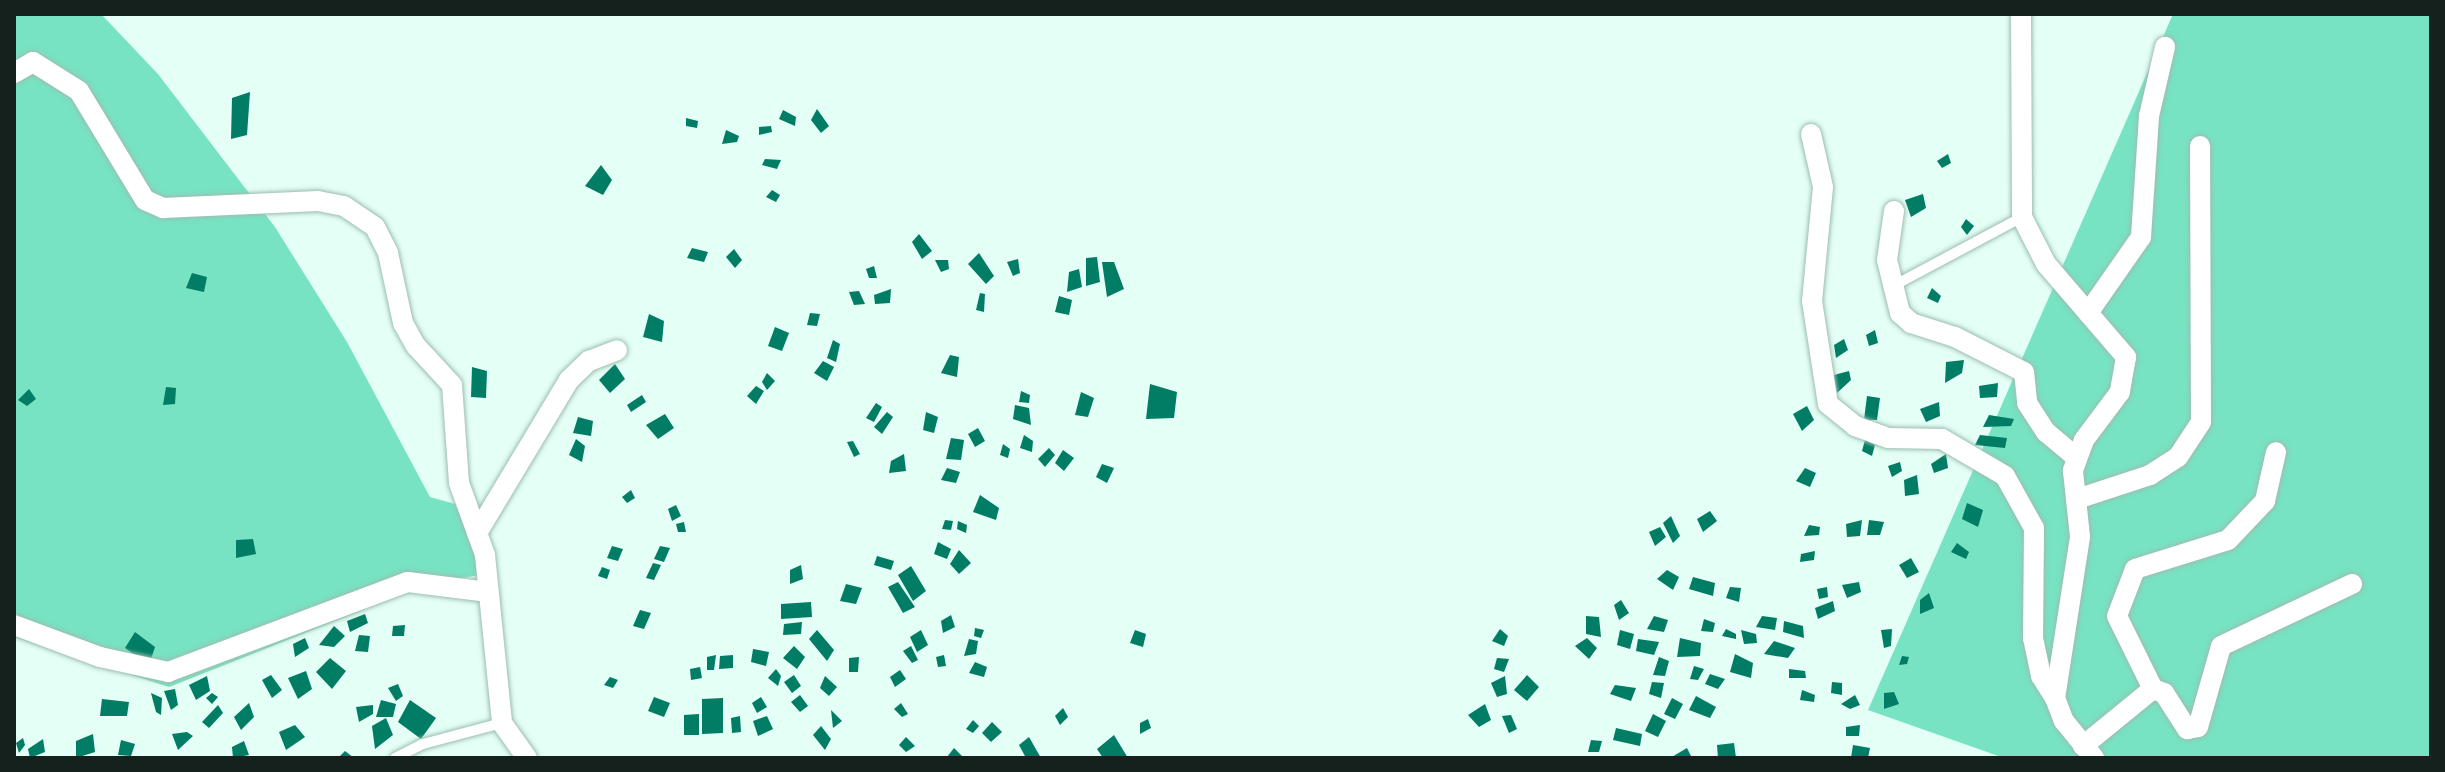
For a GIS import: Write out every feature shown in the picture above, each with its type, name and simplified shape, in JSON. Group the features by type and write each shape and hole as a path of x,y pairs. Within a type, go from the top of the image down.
{"street":[{"path":"2021,14 2022,217 2046,264 2126,357 2126,377 2076,457 2080,537 2055,698"},
{"path":"2088,313 2141,237 2149,116 2165,47"},
{"path":"14,73 33,62 79,91 145,200 163,208 318,201 344,206 375,227 388,253 403,323 416,346 452,385 459,483 485,555 502,723 527,758"},
{"path":"1811,134 1823,187 1812,301 1828,404 1855,426 1888,438 1942,439 2005,476 2034,528 2033,638 2041,676 2088,752 2153,689"},
{"path":"2077,499 2150,475 2178,457 2201,422 2200,146"},
{"path":"1894,211 1887,260 1890,288 1900,313 1911,323 1955,337 2024,372 2027,403 2046,432 2076,457"},
{"path":"477,533 569,380 589,361 617,350"},
{"path":"2276,452 2265,501 2253,518 2228,540 2144,563 2130,578 2117,616 2153,689 2164,693 2187,729 2198,727 2221,646 2352,584"},
{"path":"14,625 100,657 168,672 408,582 488,592"}],"lane":[{"path":"1890,288 2022,217"},
{"path":"395,758 423,744 502,723"}],"green space":[{"path":"14,14 101,14 158,74 275,227 347,342 430,497 455,504 492,573 400,588 365,609 169,687 14,637"},
{"path":"2173,14 2431,14 2431,758 2004,758 1868,710"}],"building":[{"path":"250,92 247,135 231,139 232,98"},
{"path":"817,109 829,126 821,133 811,120"},
{"path":"783,110 796,117 795,126 779,119"},
{"path":"686,118 698,121 697,128 686,126"},
{"path":"771,126 772,132 759,135 759,127"},
{"path":"726,130 739,136 737,142 722,144"},
{"path":"1948,154 1951,163 1942,168 1937,161"},
{"path":"765,159 781,160 777,169 762,165"},
{"path":"601,165 612,180 603,195 585,186"},
{"path":"772,190 780,195 776,202 766,197"},
{"path":"1923,194 1926,208 1911,217 1905,200"},
{"path":"1966,219 1974,226 1967,235 1961,227"},
{"path":"919,234 932,251 922,259 912,242"},
{"path":"692,248 708,252 704,262 687,258"},
{"path":"734,249 742,260 735,268 726,257"},
{"path":"979,253 994,276 986,284 968,264"},
{"path":"1097,257 1100,282 1086,286 1086,258"},
{"path":"1018,259 1020,273 1013,276 1007,262"},
{"path":"935,260 948,260 949,269 941,272"},
{"path":"1102,262 1114,262 1124,289 1107,297"},
{"path":"874,266 877,278 869,278 866,269"},
{"path":"1079,269 1082,287 1067,292 1069,272"},
{"path":"192,273 207,277 204,292 186,288"},
{"path":"1932,288 1941,296 1938,303 1927,298"},
{"path":"891,289 890,303 875,304 874,295"},
{"path":"859,291 865,304 854,305 849,292"},
{"path":"980,293 985,294 984,312 976,310"},
{"path":"1059,296 1072,300 1069,315 1055,312"},
{"path":"810,313 820,314 817,326 807,325"},
{"path":"649,314 664,321 662,342 643,337"},
{"path":"775,327 789,333 782,351 768,346"},
{"path":"1875,330 1878,343 1869,346 1866,335"},
{"path":"1844,339 1848,350 1836,358 1834,345"},
{"path":"833,340 840,344 836,362 827,358"},
{"path":"950,355 959,357 957,377 941,373"},
{"path":"1964,360 1962,373 1945,383 1946,362"},
{"path":"823,361 834,367 827,381 814,373"},
{"path":"615,364 625,379 610,393 599,380"},
{"path":"472,367 487,371 486,398 471,397"},
{"path":"1849,371 1851,380 1837,393 1834,375"},
{"path":"767,373 775,381 767,390 762,382"},
{"path":"1998,383 1997,397 1980,398 1979,386"},
{"path":"1150,384 1177,392 1174,418 1146,419"},
{"path":"756,386 764,391 756,404 747,396"},
{"path":"166,387 176,388 175,404 163,405"},
{"path":"29,389 36,399 27,406 18,400"},
{"path":"1021,391 1030,395 1029,403 1019,402"},
{"path":"1081,392 1094,398 1088,417 1075,415"},
{"path":"642,395 646,402 631,412 627,405"},
{"path":"1867,396 1880,398 1877,420 1864,420"},
{"path":"1939,402 1940,416 1926,422 1920,409"},
{"path":"876,403 882,407 874,422 866,418"},
{"path":"1015,405 1029,408 1031,425 1013,419"},
{"path":"1807,406 1814,420 1802,431 1793,414"},
{"path":"887,412 893,417 882,434 874,427"},
{"path":"926,412 938,417 934,433 923,430"},
{"path":"665,414 674,428 658,439 646,425"},
{"path":"1989,415 2014,419 2011,426 1983,427"},
{"path":"578,417 593,421 591,436 573,433"},
{"path":"978,428 985,441 975,447 968,434"},
{"path":"1024,435 1033,441 1032,452 1020,448"},
{"path":"1980,435 2007,438 2005,448 1975,445"},
{"path":"951,438 964,440 961,460 946,459"},
{"path":"576,439 585,446 582,462 569,455"},
{"path":"1865,440 1875,445 1872,456 1862,451"},
{"path":"853,441 860,454 854,457 847,442"},
{"path":"1003,444 1010,449 1008,458 1000,455"},
{"path":"1049,448 1055,455 1045,467 1038,459"},
{"path":"1063,450 1074,458 1064,471 1055,463"},
{"path":"904,454 906,471 889,473 891,461"},
{"path":"1946,454 1948,468 1934,473 1931,464"},
{"path":"1900,462 1902,471 1892,477 1888,466"},
{"path":"1102,464 1114,468 1107,483 1096,477"},
{"path":"947,468 960,472 956,483 941,480"},
{"path":"1805,468 1816,473 1810,487 1796,481"},
{"path":"1917,475 1919,494 1905,496 1904,480"},
{"path":"631,490 635,498 627,503 622,497"},
{"path":"980,495 999,508 996,520 973,512"},
{"path":"1967,503 1983,510 1978,527 1962,519"},
{"path":"676,505 681,516 672,521 668,509"},
{"path":"1710,511 1717,521 1703,532 1697,519"},
{"path":"1671,516 1680,536 1673,543 1663,523"},
{"path":"945,520 953,521 951,530 942,529"},
{"path":"1862,520 1860,536 1847,537 1846,524"},
{"path":"1869,520 1884,522 1880,535 1867,535"},
{"path":"958,521 967,525 966,533 957,529"},
{"path":"684,522 686,532 678,532 676,524"},
{"path":"1809,525 1820,527 1819,535 1804,536"},
{"path":"1660,527 1666,537 1655,546 1649,532"},
{"path":"253,539 256,554 236,558 236,540"},
{"path":"938,542 951,549 947,559 934,554"},
{"path":"1957,543 1969,552 1966,559 1951,552"},
{"path":"612,546 623,549 618,561 607,558"},
{"path":"660,546 670,548 664,562 654,559"},
{"path":"959,550 971,563 959,574 950,564"},
{"path":"1815,551 1814,560 1800,562 1801,554"},
{"path":"877,556 894,561 891,570 874,565"},
{"path":"1911,558 1919,572 1907,578 1899,565"},
{"path":"653,563 661,565 654,580 646,578"},
{"path":"801,565 803,579 790,584 790,570"},
{"path":"911,566 926,591 913,601 898,575"},
{"path":"602,567 610,570 607,579 598,576"},
{"path":"1667,570 1679,577 1673,590 1657,579"},
{"path":"1693,577 1715,583 1713,596 1689,589"},
{"path":"898,582 915,607 903,613 888,587"},
{"path":"1859,582 1861,592 1847,598 1842,585"},
{"path":"846,584 862,588 856,604 840,601"},
{"path":"1730,587 1741,588 1739,602 1726,598"},
{"path":"1827,587 1828,597 1819,599 1817,589"},
{"path":"1929,593 1934,608 1920,614 1920,600"},
{"path":"1621,600 1629,613 1619,620 1614,605"},
{"path":"1833,601 1835,611 1818,619 1815,608"},
{"path":"811,602 812,617 781,619 781,604"},
{"path":"640,610 651,613 644,629 633,626"},
{"path":"365,614 368,623 350,632 347,621"},
{"path":"951,615 955,627 943,633 941,621"},
{"path":"1586,616 1599,617 1601,637 1586,634"},
{"path":"1654,616 1668,620 1664,632 1647,629"},
{"path":"1762,616 1777,618 1775,630 1756,627"},
{"path":"1704,619 1715,623 1713,632 1701,631"},
{"path":"1784,621 1803,626 1804,638 1783,632"},
{"path":"802,622 801,634 783,635 784,624"},
{"path":"405,625 404,636 392,636 393,626"},
{"path":"334,626 345,636 334,647 319,645"},
{"path":"975,628 984,630 981,638 974,636"},
{"path":"1500,629 1508,636 1504,646 1492,641"},
{"path":"1726,629 1736,634 1736,639 1722,636"},
{"path":"1892,629 1891,646 1884,648 1881,630"},
{"path":"817,630 834,650 827,661 809,639"},
{"path":"921,630 928,645 917,652 910,637"},
{"path":"1135,630 1146,634 1143,647 1130,643"},
{"path":"1620,630 1634,634 1630,649 1617,645"},
{"path":"1741,630 1756,634 1757,643 1744,644"},
{"path":"135,632 155,647 149,665 125,648"},
{"path":"359,635 370,636 368,652 355,651"},
{"path":"305,638 309,648 295,657 293,644"},
{"path":"1587,638 1597,648 1589,659 1575,646"},
{"path":"1680,638 1701,643 1700,656 1677,657"},
{"path":"969,639 978,641 976,654 964,656"},
{"path":"1638,639 1659,642 1654,655 1636,651"},
{"path":"1774,641 1795,648 1788,658 1764,654"},
{"path":"794,646 805,657 797,669 783,658"},
{"path":"911,646 918,660 912,663 903,651"},
{"path":"753,649 769,652 766,666 751,662"},
{"path":"1735,654 1753,663 1751,678 1730,672"},
{"path":"716,655 714,670 707,670 707,657"},
{"path":"733,655 733,668 719,669 720,656"},
{"path":"944,655 946,666 938,667 936,657"},
{"path":"1902,656 1909,657 1907,664 1899,665"},
{"path":"859,657 858,672 849,672 849,658"},
{"path":"1659,657 1669,661 1665,676 1653,675"},
{"path":"330,658 346,671 332,689 316,672"},
{"path":"1497,658 1509,659 1504,672 1494,669"},
{"path":"975,662 987,667 984,677 969,673"},
{"path":"1694,666 1704,669 1698,680 1690,679"},
{"path":"700,667 702,678 691,680 690,669"},
{"path":"776,669 781,676 778,686 768,678"},
{"path":"1789,669 1805,671 1806,678 1789,678"},
{"path":"900,670 906,679 895,687 890,677"},
{"path":"306,671 312,689 298,699 288,678"},
{"path":"1710,674 1725,679 1718,689 1705,684"},
{"path":"271,675 282,690 272,698 262,680"},
{"path":"794,675 801,686 792,693 784,682"},
{"path":"1527,675 1539,687 1527,701 1514,690"},
{"path":"207,676 210,691 196,700 189,685"},
{"path":"825,676 837,687 829,696 820,688"},
{"path":"1505,676 1507,694 1497,697 1491,683"},
{"path":"610,677 618,680 613,688 604,685"},
{"path":"1652,682 1664,683 1661,698 1649,694"},
{"path":"1832,682 1842,683 1842,695 1831,693"},
{"path":"398,684 403,696 396,701 388,688"},
{"path":"1615,685 1636,688 1631,701 1610,694"},
{"path":"175,689 178,705 171,710 164,691"},
{"path":"1802,690 1815,695 1814,702 1800,700"},
{"path":"1894,692 1899,704 1884,709 1884,693"},
{"path":"151,693 162,698 161,715 156,712"},
{"path":"212,693 218,697 212,704 206,698"},
{"path":"800,695 808,706 800,712 791,702"},
{"path":"1855,695 1860,705 1850,709 1841,704"},
{"path":"1696,696 1716,707 1710,718 1689,710"},
{"path":"654,697 670,703 664,717 648,711"},
{"path":"761,697 767,707 757,713 752,703"},
{"path":"723,698 723,733 702,734 702,699"},
{"path":"1672,698 1683,704 1675,719 1664,714"},
{"path":"102,699 129,702 127,716 100,716"},
{"path":"381,700 396,704 393,717 376,717"},
{"path":"410,700 436,718 421,739 398,722"},
{"path":"249,703 254,717 241,730 234,717"},
{"path":"901,703 908,714 902,717 894,709"},
{"path":"1485,704 1491,720 1479,727 1468,715"},
{"path":"218,705 223,713 209,728 202,722"},
{"path":"373,705 373,714 359,722 356,707"},
{"path":"1063,708 1068,717 1060,725 1055,716"},
{"path":"831,710 842,721 833,728"},
{"path":"699,714 699,735 684,735 684,715"},
{"path":"1653,714 1666,721 1658,737 1645,731"},
{"path":"1511,715 1517,729 1509,733 1502,716"},
{"path":"740,716 741,732 732,733 731,718"},
{"path":"767,716 773,729 758,736 753,721"},
{"path":"386,718 393,735 375,749 372,726"},
{"path":"1148,719 1151,728 1140,734 1140,723"},
{"path":"973,720 979,726 973,733 966,729"},
{"path":"992,722 1002,732 991,742 982,733"},
{"path":"295,725 305,737 286,750 279,732"},
{"path":"1860,725 1859,736 1846,736 1846,727"},
{"path":"821,726 831,739 825,750 813,735"},
{"path":"1616,728 1642,734 1640,746 1613,740"},
{"path":"187,732 193,736 178,750 172,734"},
{"path":"93,734 95,752 76,758 76,741"},
{"path":"1114,735 1128,758 1103,758 1097,749"},
{"path":"906,737 915,746 906,752 899,745"},
{"path":"1029,737 1041,758 1026,758 1019,745"},
{"path":"23,738 25,745 19,753 16,743"},
{"path":"43,739 45,752 30,758 28,749"},
{"path":"121,740 135,744 131,756 118,755"},
{"path":"1591,740 1602,741 1599,752 1588,752"},
{"path":"244,741 249,755 233,758 232,747"},
{"path":"1734,743 1736,758 1718,758 1717,745"},
{"path":"1853,745 1870,748 1868,758 1851,758"},
{"path":"954,748 964,758 947,757"},
{"path":"1687,748 1692,758 1670,758"},
{"path":"345,751 354,758 338,758"}]}
